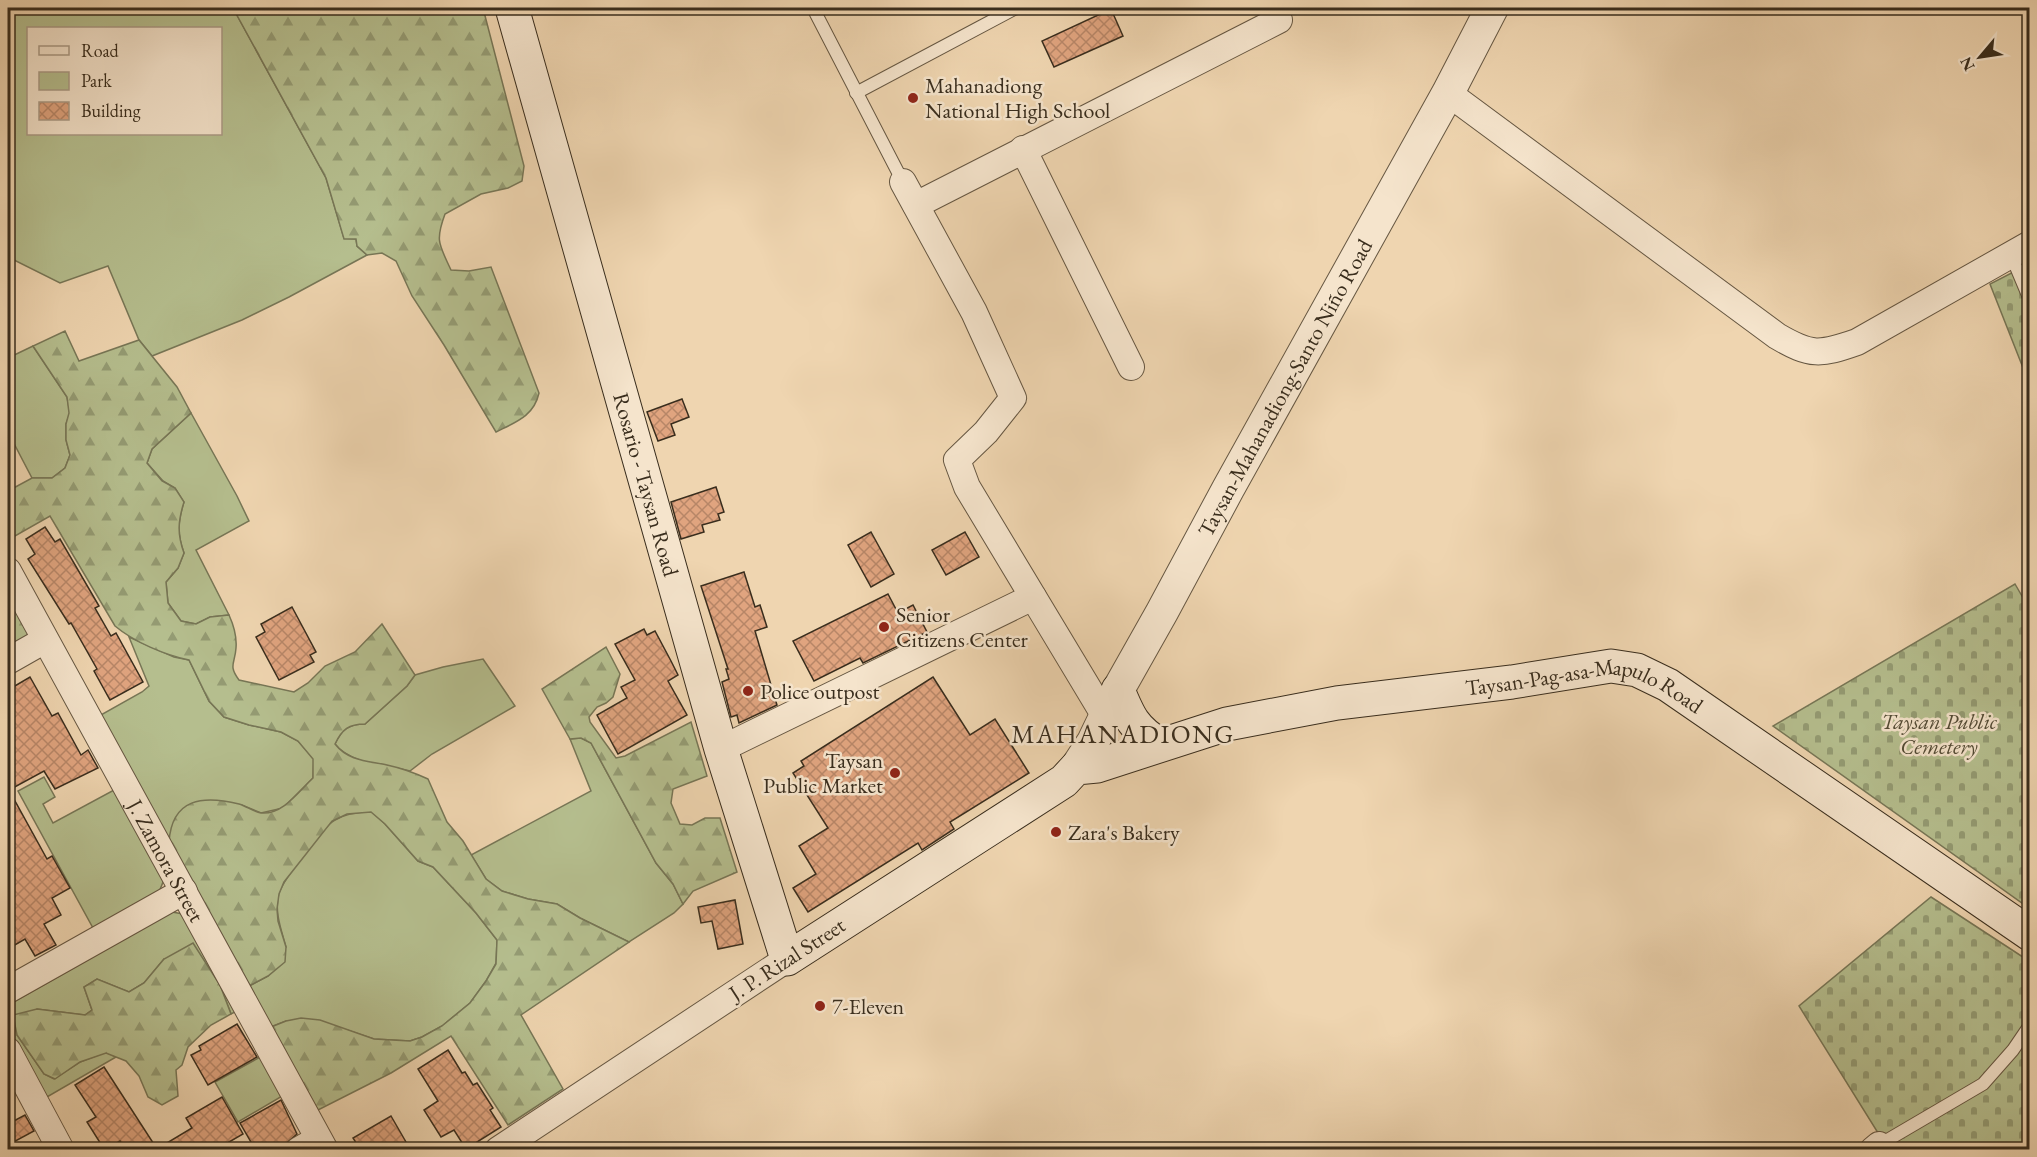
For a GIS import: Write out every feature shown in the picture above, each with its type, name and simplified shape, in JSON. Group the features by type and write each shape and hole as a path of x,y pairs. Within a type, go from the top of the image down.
{"main road":[{"name":"Rosario - Taysan Road","path":"512,8 721,749 787,959"},
{"name":"Taysan-Pag-asa-Mapulo Road","path":"1076,768 1097,765 1227,724 1337,703 1512,682 1611,666 1637,670 1668,685 2030,934"},
{"path":"1112,704 1127,712 1143,734 1160,744"},
{"name":"J. P. Rizal Street","path":"787,959 1064,781 1076,768"}],"street":[{"name":"Taysan-Mahanadiong-Santo Niño Road","path":"1076,768 1448,93 1492,8"},
{"path":"916,205 1279,20"},
{"path":"1448,93 1777,336 1796,347 1812,352 1833,350 1857,342 2020,249"},
{"path":"1023,149 1131,368"},
{"path":"903,182 974,312 1013,398 986,432 957,460 968,487 1033,597 1112,704"},
{"name":"J. Zamora Street","path":"8,571 184,891 314,1146"},
{"path":"721,749 1033,597"},
{"path":"8,662 45,640"},
{"path":"8,990 184,891"},
{"name":"J. P. Rizal Street","path":"498,1149 787,959"},
{"path":"8,1051 61,1149"}],"lane":[{"path":"813,8 903,182"},
{"path":"855,93 1016,8"},
{"path":"2020,249 2030,300"},
{"path":"1876,1147 1983,1084 2013,1050 2030,1025"}],"green space":[{"path":"8,8 233,8 326,178 344,238 356,239 357,246 367,255 242,320 152,356 139,340 108,266 60,283 8,257"},
{"path":"233,8 483,8 524,166 522,181 508,188 481,194 445,214 439,237 451,270 469,271 491,267 539,393 533,407 523,417 496,432 412,296 396,261 382,253 367,255 357,246 356,239 344,239 326,178"},
{"path":"2029,264 2029,383 1990,284"},
{"path":"65,331 79,361 139,340 177,387 191,413 152,449 147,463 162,481 175,488 184,502 179,528 184,553 178,568 166,582 168,603 181,621 196,624 210,617 229,615 236,639 233,668 239,680 294,692 308,683 325,666 355,652 382,624 415,675 407,686 365,724 347,728 335,744 352,757 387,765 428,779 447,822 463,841 486,879 502,891 528,899 557,904 629,942 521,1015 563,1089 508,1125 451,1036 391,1073 318,1110 271,1027 301,1018 320,1020 374,1039 410,1041 422,1037 442,1026 470,1003 496,964 497,940 476,913 433,867 418,861 371,812 347,814 332,821 284,882 279,894 277,909 286,947 285,962 268,976 249,986 169,842 171,827 183,808 202,800 226,801 261,813 276,810 290,801 313,778 313,759 298,741 281,732 224,717 209,701 189,660 150,647 115,626 50,516 8,540 8,491 32,478 52,478 65,468 70,455 66,440 69,413 67,397 33,346"},
{"path":"33,346 67,397 70,413 66,424 66,440 70,455 65,468 52,478 32,478 8,432 8,358"},
{"path":"191,413 249,521 196,550 229,615 210,617 196,624 181,621 168,603 166,582 178,568 184,553 179,528 184,502 175,488 163,481 147,463 152,449"},
{"name":"Taysan Public Cemetery","path":"2015,584 2030,610 2029,908 1773,726"},
{"path":"8,593 28,633 27,638 8,650"},
{"path":"129,637 174,657 189,660 209,701 224,717 281,732 298,741 314,759 313,778 283,808 261,813 242,805 169,842 99,716 149,686"},
{"path":"606,647 620,674 613,697 597,707 589,717 590,722 616,758 625,756 691,722 707,776 673,789 671,803 680,824 692,825 705,818 720,818 737,872 693,891 683,904 673,884 656,863 591,743 581,738 570,739 542,689"},
{"path":"483,659 515,706 432,754 410,771 359,760 342,751 335,744 347,728 365,724 407,686 415,675"},
{"path":"581,738 591,743 656,863 673,884 683,904 674,913 629,942 557,904 528,899 502,891 486,879 471,855 591,791 570,739"},
{"path":"44,777 55,797 43,804 53,823 114,790 163,877 159,892 93,928 18,791"},
{"path":"371,811 418,861 433,867 476,913 497,940 496,963 470,1003 442,1026 410,1041 374,1039 347,1030 286,1021 271,1027 249,986 268,976 286,947 278,913 279,893 304,854 329,824 344,816"},
{"path":"1931,897 2029,961 2029,1149 1888,1149 1799,1006"},
{"path":"172,912 183,914 237,1011 231,1014 220,985 164,959 144,983 129,992 97,979 84,987 92,1010 85,1015 37,1009 17,1035 44,1074 54,1079 80,1062 106,1052 116,1057 47,1097 8,1032 8,1005"},
{"path":"193,943 220,985 231,1014 211,1025 188,1047 182,1065 176,1070 178,1096 162,1105 148,1097 139,1076 126,1061 106,1053 80,1062 55,1079 44,1074 17,1035 13,1015 37,1009 85,1015 92,1010 84,987 97,979 129,992 144,983 164,959"},
{"path":"262,1056 284,1095 238,1122 215,1082"}],"building":[{"path":"1111,9 1123,36 1054,67 1042,41"},
{"path":"682,399 689,417 671,424 675,435 658,441 647,412"},
{"path":"716,487 724,512 718,514 720,520 702,525 704,532 681,539 671,502"},
{"path":"45,527 55,542 60,539 99,606 95,608 111,636 116,633 143,682 110,700 94,671 97,669 71,623 69,624 28,559 35,554 26,539"},
{"path":"871,532 894,574 871,587 848,545"},
{"path":"965,532 979,557 946,575 932,550"},
{"path":"744,572 755,607 760,605 767,627 755,631 777,705 739,723 737,715 731,717 722,682 729,679 726,669 728,669 701,586"},
{"path":"888,594 898,613 913,605 927,632 863,663 860,658 814,681 793,641"},
{"path":"292,607 316,652 310,655 314,662 279,680 256,637 265,632 261,624"},
{"path":"644,629 647,635 655,631 678,675 668,681 687,715 618,754 597,715 627,698 621,687 635,680 615,644"},
{"path":"30,677 52,716 58,713 81,755 88,750 98,768 55,789 44,771 9,790 47,859 52,856 70,888 52,898 61,915 44,924 56,945 35,956 25,939 8,949 8,690"},
{"path":"933,677 970,735 995,719 1029,773 950,822 954,829 922,850 918,843 808,912 793,888 816,874 799,846 828,828 793,773 804,766 801,761"},
{"path":"735,900 743,944 718,949 712,921 701,923 698,907"},
{"path":"237,1024 257,1057 208,1085 191,1055 201,1050 199,1046"},
{"path":"448,1050 462,1073 465,1072 473,1085 477,1083 493,1108 490,1110 501,1127 466,1149 454,1130 441,1137 424,1110 438,1101 418,1069"},
{"path":"104,1067 157,1149 125,1149 120,1141 104,1149 87,1122 96,1117 75,1085"},
{"path":"222,1097 243,1134 217,1149 157,1149 192,1128 186,1118"},
{"path":"281,1100 297,1134 280,1149 255,1149 240,1123"},
{"path":"25,1115 34,1131 8,1145 8,1124"},
{"path":"391,1116 410,1149 360,1149 353,1138"}],"place":[{"name":"Mahanadiong National High School","path":"913,98"},
{"name":"Senior Citizens Center","path":"884,627"},
{"name":"Police outpost","path":"748,691"},
{"name":"Taysan Public Market","path":"895,773"},
{"name":"Zara's Bakery","path":"1056,832"},
{"name":"7-Eleven","path":"820,1006"}],"district":[{"name":"MAHANADIONG","path":"1123,734"}]}
